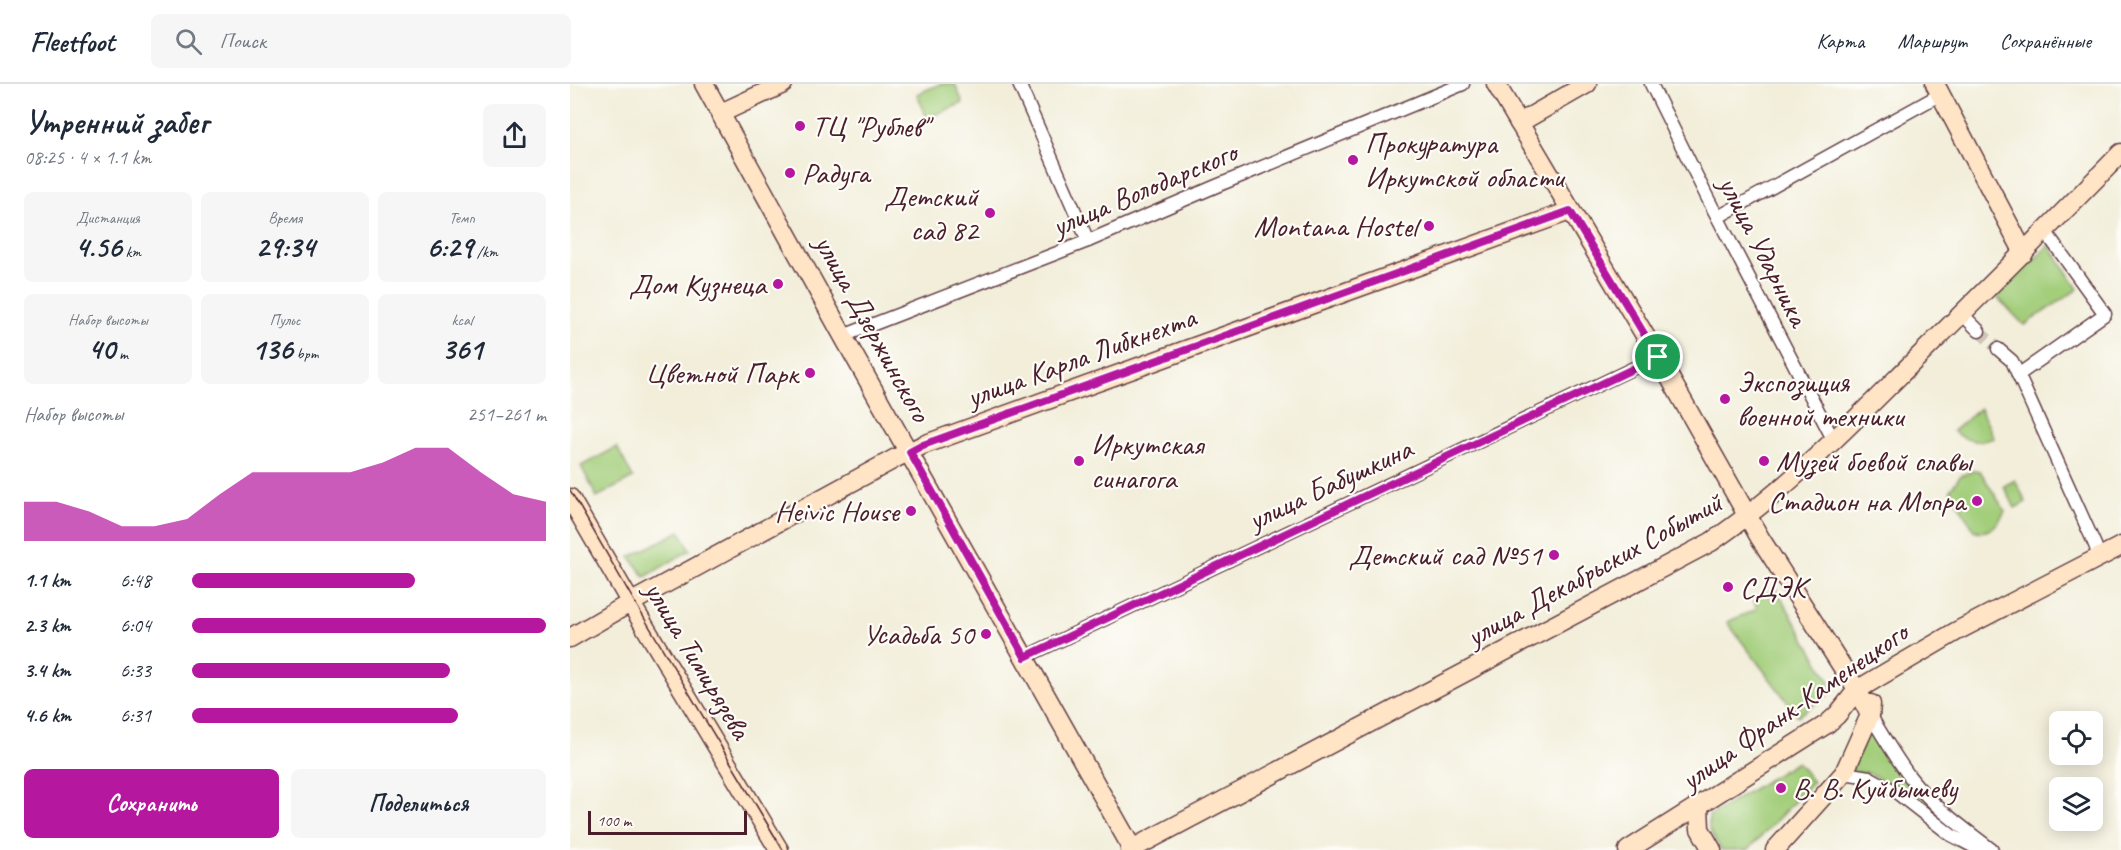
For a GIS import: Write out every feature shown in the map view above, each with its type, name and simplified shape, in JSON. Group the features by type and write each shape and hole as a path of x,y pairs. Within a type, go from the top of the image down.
{"main road":[{"name":"улица Дзержинского","path":"704,84 1132,850"},
{"path":"721,113 783,84"},
{"path":"1496,84 1658,357 1748,516 1857,690 1870,715"},
{"path":"1519,123 1587,84"},
{"path":"1938,89 2024,252"},
{"name":"улица Декабрьских Событий","path":"1132,850 1711,542 1748,516 1797,476 1834,441 2121,153"},
{"name":"улица Карла Либкнехта","path":"570,638 630,603 923,445 1570,211"},
{"name":"улица Тимирязева","path":"570,498 630,603 779,850"},
{"name":"улица Франк-Каменецкого","path":"1628,850 1812,734 1837,715 1857,690 1881,675 1957,631 2121,546"},
{"path":"1775,850 1844,773 1870,715 1873,691 1881,675"},
{"path":"1837,715 1853,716 1860,722 1861,735"},
{"path":"1699,807 1701,829 1712,850"}],"street":[{"path":"1020,84 1088,241"},
{"name":"улица Володарского","path":"843,336 1088,241 1224,182 1463,84"},
{"name":"улица Ударника","path":"1652,84 1834,441"},
{"path":"1718,217 1938,89"},
{"path":"2018,375 2104,314 2045,231"},
{"path":"1962,314 1979,331"},
{"path":"1998,349 2012,361 2096,545 2099,557"},
{"name":"улица Бабушкина","path":"1025,657 1658,357"},
{"path":"1870,715 1904,768 1923,792 1961,828 1992,850"},
{"path":"1844,773 1869,777 1896,792 1951,835 1980,850"}],"green space":[{"path":"940,84 955,84 963,103 927,118 917,94"},
{"path":"2049,245 2078,289 2024,325 1997,297"},
{"path":"1980,408 1994,438 1982,441 1972,440 1953,431"},
{"path":"617,447 633,478 597,497 581,466"},
{"name":"Стадион на Мопра","path":"1975,470 1980,471 2005,511 1997,524 1984,531 1974,530 1950,490 1960,476"},
{"path":"2015,480 2026,502 2015,508 2004,486"},
{"path":"680,531 690,550 645,577 630,557"},
{"path":"1776,589 1835,690 1798,716 1727,622 1757,609 1753,599"},
{"path":"1871,725 1935,810 1871,774 1850,771"},
{"path":"1797,762 1813,782 1748,850 1721,850 1709,829 1709,816"}],"tunnel":[{"path":"1979,331 1998,349"}],"tram line":[{"path":"570,490 783,850"}],"place":[{"name":"ТЦ \"Рублев\"","path":"800,126"},
{"name":"Прокуратура Иркутской области","path":"1353,160"},
{"name":"Радуга","path":"790,173"},
{"name":"Детский сад 82","path":"990,213"},
{"name":"Montana Hostel","path":"1429,226"},
{"name":"Дом Кузнеца","path":"778,284"},
{"name":"Цветной Парк","path":"810,373"},
{"name":"Экспозиция военной техники","path":"1725,399"},
{"name":"Иркутская синагога","path":"1079,461"},
{"name":"Музей боевой славы","path":"1764,461"},
{"name":"Стадион на Мопра","path":"1977,501"},
{"name":"Heivic House","path":"911,511"},
{"name":"Детский сад №51","path":"1554,555"},
{"name":"СДЭК","path":"1728,587"},
{"name":"Усадьба 50","path":"986,634"},
{"name":"В. В. Куйбышеву","path":"1781,788"}],"route":[{"path":"1570,211 1658,357 1025,657 910,452 923,445 1232,332 1570,211"}]}
